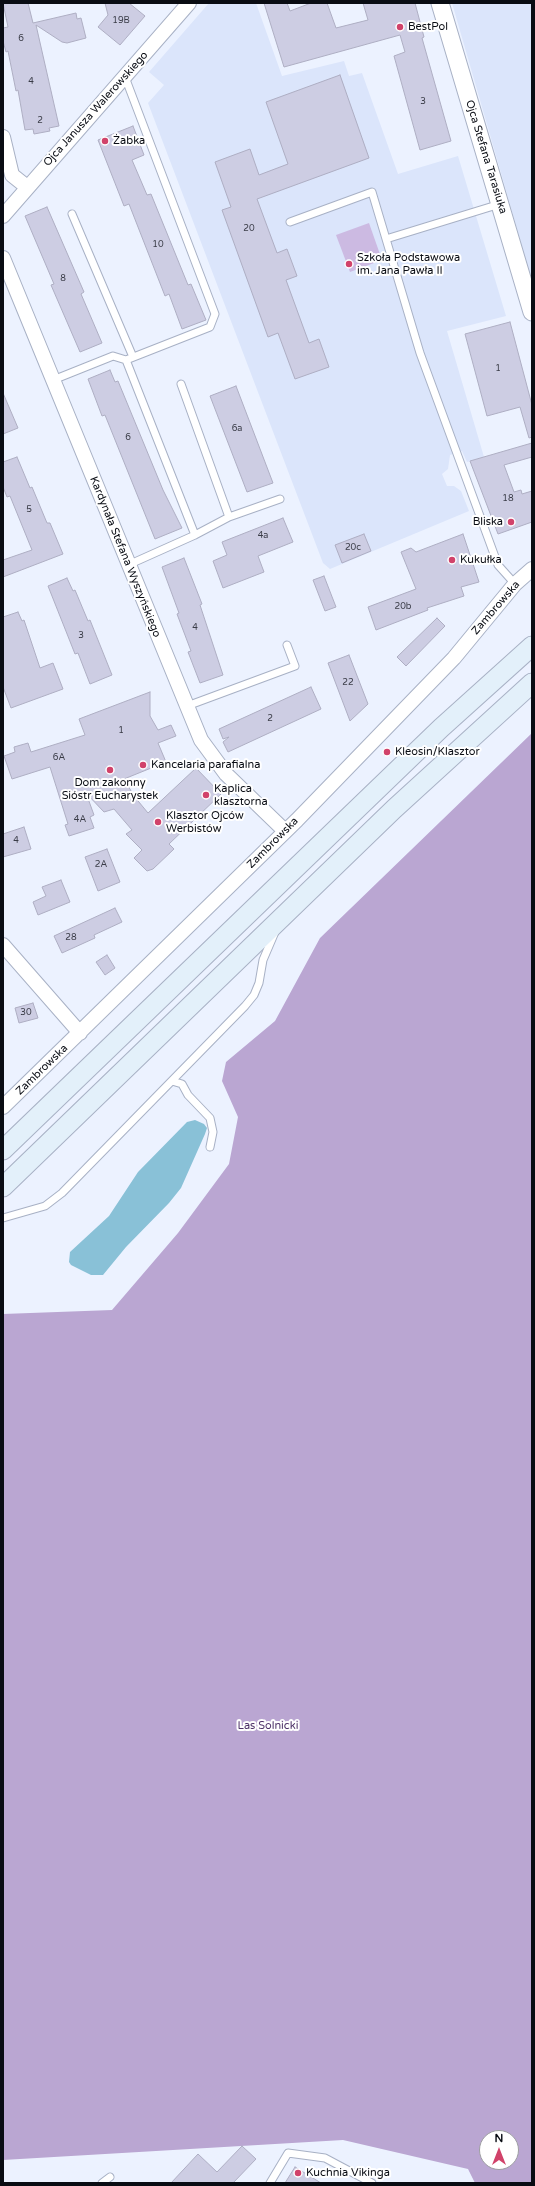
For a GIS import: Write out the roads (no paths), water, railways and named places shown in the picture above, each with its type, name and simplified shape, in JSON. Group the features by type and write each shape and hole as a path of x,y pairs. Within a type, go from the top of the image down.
{"main road":[{"path":"3,1150 441,728 532,646"},
{"path":"3,1187 394,809 532,683"}],"street":[{"name":"Ojca Janusza Walerowskiego","path":"3,216 189,3"},
{"name":"Ojca Stefana Tarasiuka","path":"440,3 532,312"},
{"path":"3,136 12,175 27,187"},
{"name":"Kardynała Stefana Wyszyńskiego","path":"3,258 201,740 226,774 285,831"},
{"name":"Zambrowska","path":"3,1107 285,831 454,658 515,584 532,569"},
{"path":"3,945 80,1033"}],"lane":[{"path":"53,380 113,356 130,358 210,327 215,314 125,77"},
{"path":"290,222 372,192 420,353 498,565 515,584"},
{"path":"386,239 500,204"},
{"path":"72,214 130,358 195,535"},
{"path":"181,384 229,516"},
{"path":"128,565 195,535 229,516 280,499"},
{"path":"187,706 295,666 287,645"},
{"path":"3,1218 45,1206 62,1193 254,995 259,984 263,960 283,916"},
{"path":"172,1081 182,1084 188,1095 210,1118 213,1132 210,1147"},
{"path":"270,2183 288,2153 325,2158 372,2183"},
{"path":"102,2183 110,2177"}],"water":[{"path":"195,1120 204,1124 207,1128 181,1188 169,1203 126,1247 103,1275 91,1275 71,1265 69,1262 70,1252 109,1216 138,1172 187,1122"}],"place":[{"name":"BestPol","path":"400,27"},
{"name":"Żabka","path":"105,141"},
{"name":"Szkoła Podstawowa im. Jana Pawła II","path":"349,264"},
{"name":"Bliska","path":"511,522"},
{"name":"Kukułka","path":"452,560"},
{"name":"Kleosin/Klasztor","path":"387,752"},
{"name":"Kancelaria parafialna","path":"143,765"},
{"name":"Dom zakonny Sióstr Eucharystek","path":"110,770"},
{"name":"Kaplica klasztorna","path":"206,795"},
{"name":"Klasztor Ojców Werbistów","path":"158,822"},
{"name":"Kuchnia Vikinga","path":"298,2173"}],"park label":[{"name":"Las Solnicki","path":"268,1726"}]}
